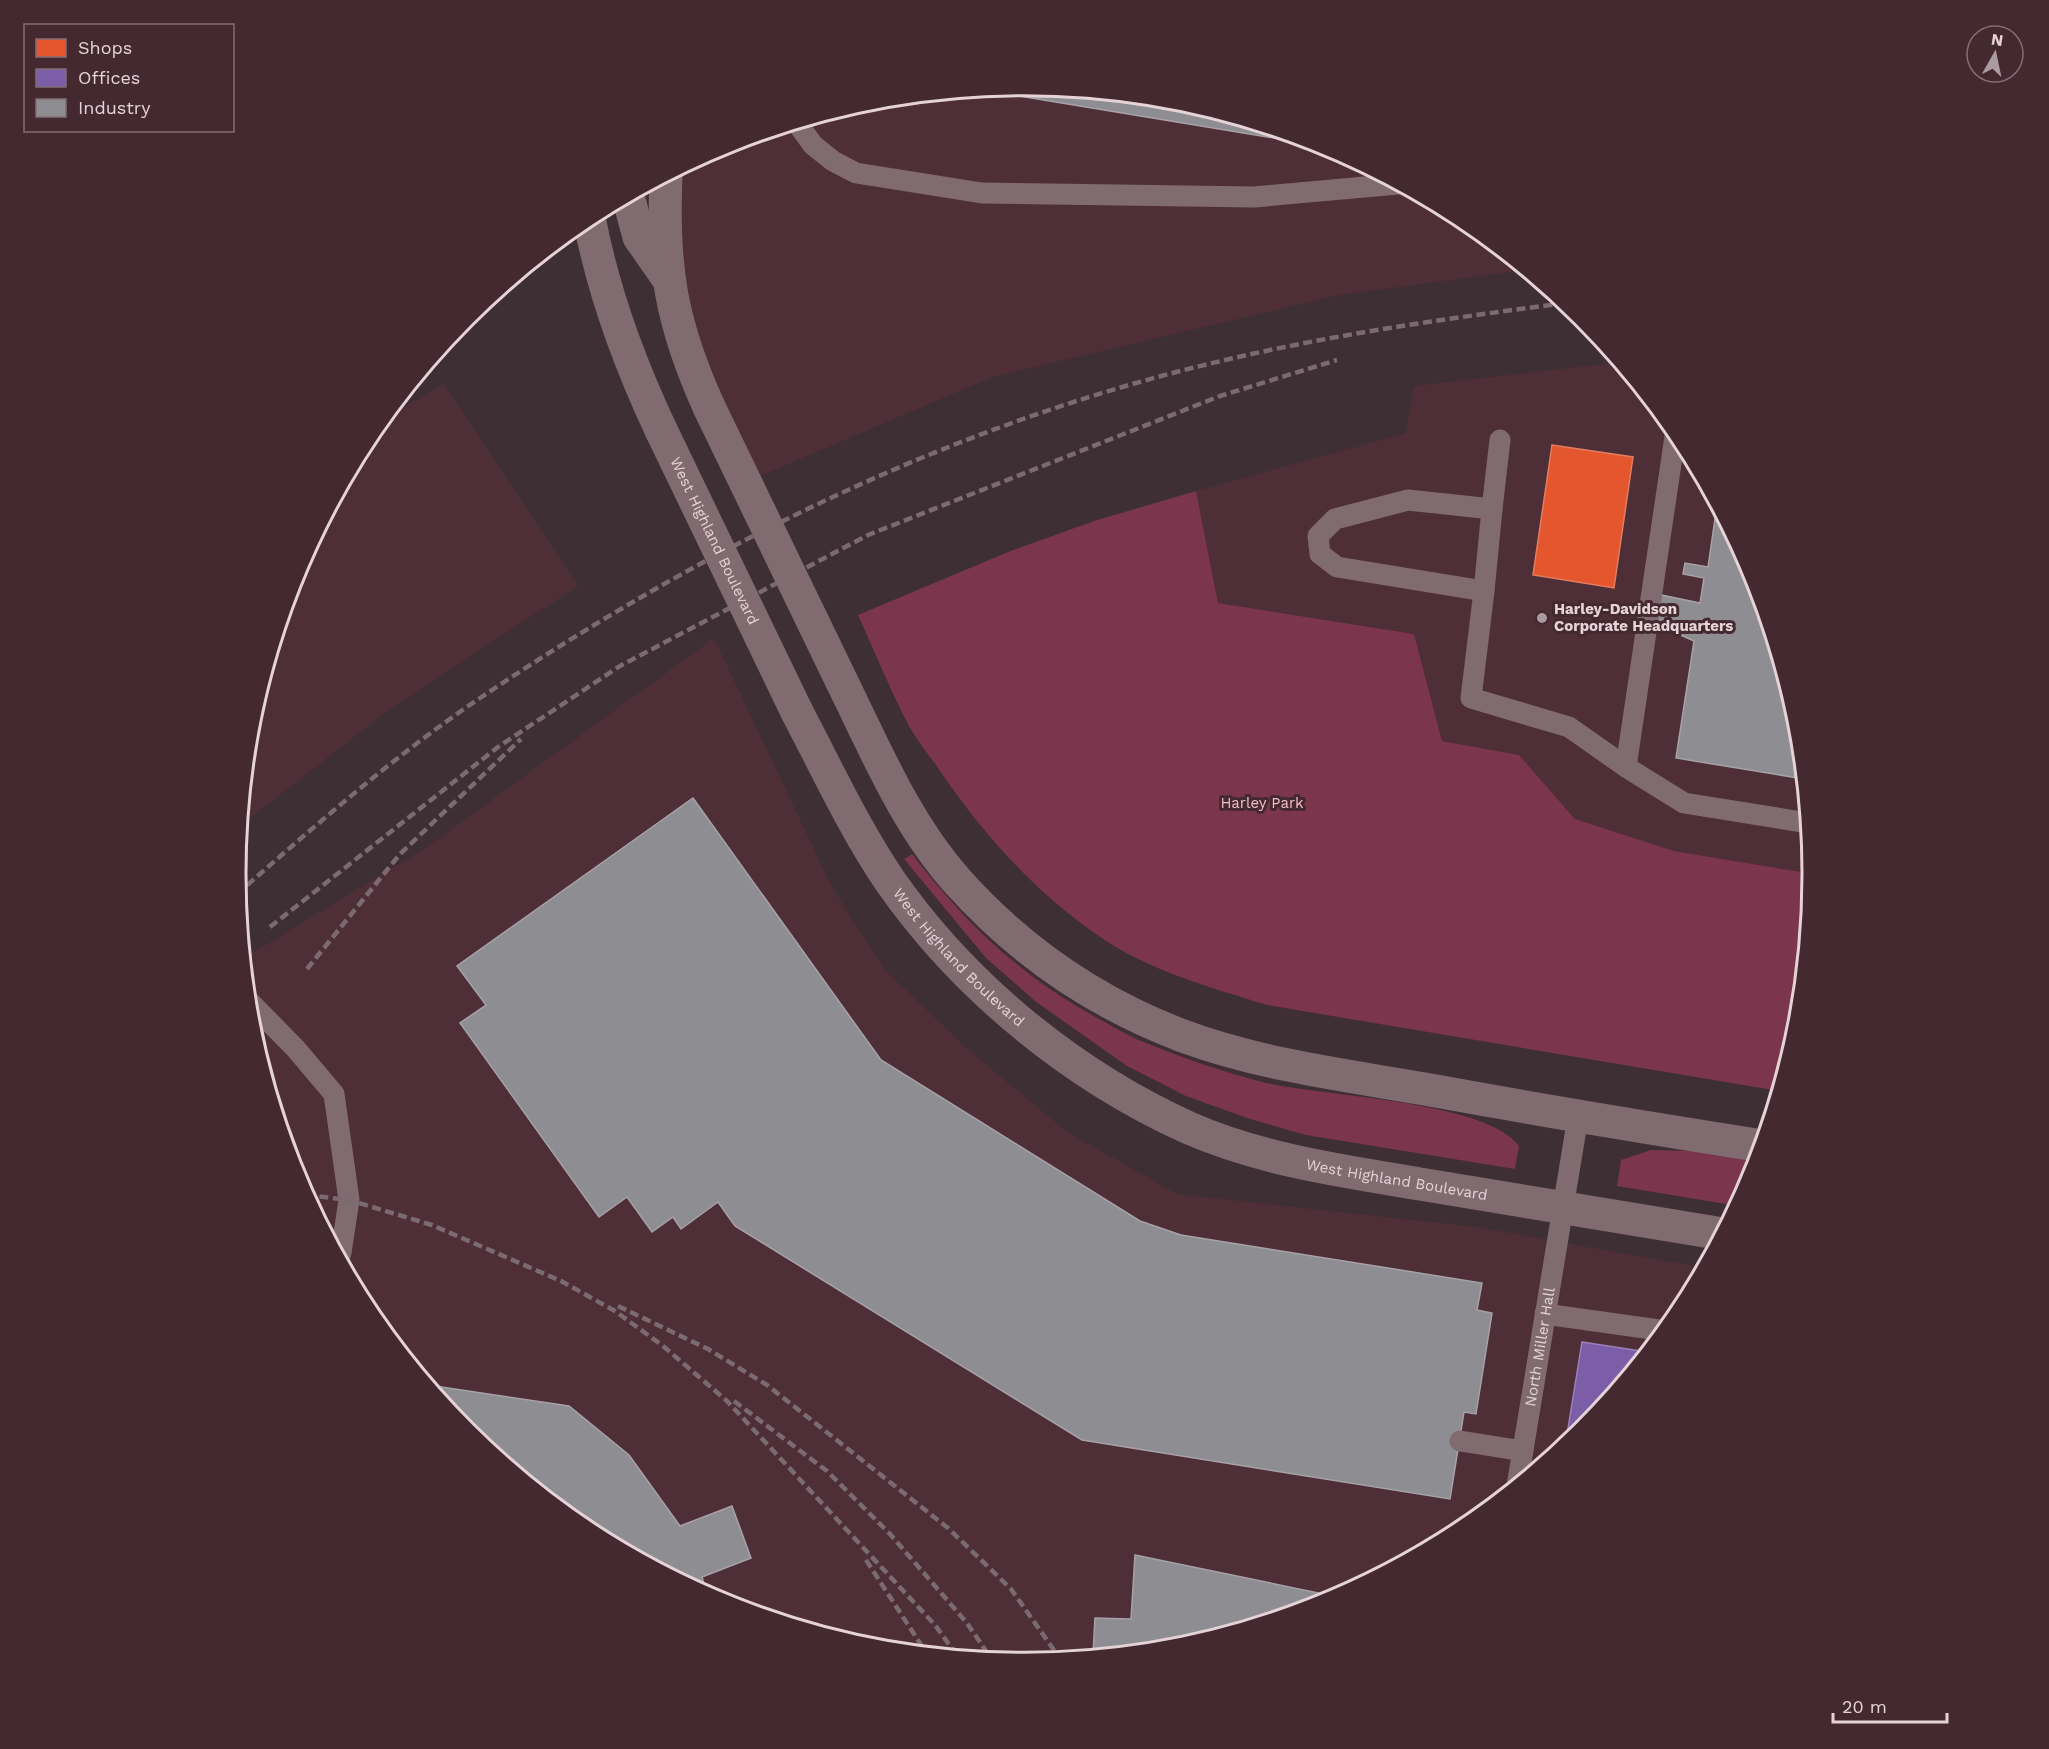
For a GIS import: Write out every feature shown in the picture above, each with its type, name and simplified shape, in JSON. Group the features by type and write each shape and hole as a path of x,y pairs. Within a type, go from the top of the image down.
{"street":[{"path":"666,184 664,223 667,277 680,334 710,407 898,795 925,840 957,880 1018,941 1052,968 1093,994 1184,1036 1240,1053 1280,1063 1578,1117 1754,1145"},
{"path":"630,203 639,237 667,277"},
{"name":"West Highland Boulevard","path":"591,228 621,336 661,430 797,712 865,840 891,882 962,967 1001,1004 1094,1077 1190,1128 1258,1151 1353,1172 1716,1233"}],"lane":[{"path":"801,129 813,145 833,161 856,173 982,193 1254,197 1386,185"},
{"path":"1500,440 1471,698 1569,727 1626,767 1684,803 1801,822"},
{"path":"1626,767 1674,445"},
{"path":"1484,591 1337,567 1320,554 1318,536 1335,519 1408,500 1492,509"},
{"path":"258,1010 296,1048 334,1094 349,1200 342,1248"},
{"name":"North Miller Hall","path":"1519,1475 1561,1208 1578,1117"},
{"path":"1545,1314 1656,1330"},
{"path":"1460,1441 1523,1451"}],"shaded area":[{"path":"1024,96 1126,103 1176,111 1226,123 1275,137 1369,176 1457,227 1516,271 1340,295 993,377 746,482 709,407 667,183 727,155 774,137 873,111 923,103"},
{"name":"Harley-Davidson Corporate Headquarters","path":"1612,363 1642,401 1672,442 1699,485 1723,530 1762,624 1788,723 1796,773 1803,872 1674,851 1575,819 1519,755 1442,741 1414,634 1218,603 1196,491 1406,433 1414,386"},
{"path":"444,384 578,586 393,707 248,819 261,723 287,624 326,530 350,485 402,408"},
{"path":"714,638 832,887 885,970 970,1051 1066,1131 1177,1194 1477,1227 1697,1267 1672,1307 1610,1388 1538,1460 1457,1522 1414,1549 1369,1573 1275,1612 1176,1638 1126,1646 1024,1653 923,1646 873,1638 774,1612 680,1573 635,1549 592,1522 511,1460 439,1388 407,1348 377,1307 350,1264 326,1219 287,1125 273,1076 261,1026 251,954 427,847"}],"green space":[{"name":"Harley Park","path":"1196,491 1218,603 1414,634 1442,741 1519,755 1575,819 1674,851 1803,872 1796,976 1788,1026 1772,1090 1267,1005 1178,976 1136,958 1096,934 1051,899 1010,860 992,839 957,795 913,732 895,699 858,615 1008,552 1094,521"},
{"path":"912,854 954,904 997,948 1045,986 1129,1035 1189,1059 1262,1082 1400,1102 1438,1109 1473,1119 1501,1131 1519,1146 1515,1169 1306,1135 1250,1119 1186,1096 1127,1066 1035,1001 986,958 904,859"},
{"path":"1651,1150 1695,1151 1749,1160 1729,1205 1617,1186 1621,1160"}],"building: Shops":[{"path":"1552,445 1633,457 1614,588 1533,575"}],"building: Offices":[{"path":"1582,1342 1640,1351 1610,1388 1567,1432"}],"building: Industry":[{"path":"1020,96 1075,98 1176,111 1280,139"},
{"path":"1715,516 1744,577 1762,624 1788,723 1796,778 1676,758 1694,641 1656,624 1661,595 1700,603 1704,578 1683,574 1685,563 1708,567"},
{"path":"693,798 881,1060 1140,1221 1181,1235 1482,1283 1477,1310 1492,1313 1476,1414 1464,1412 1450,1499 1082,1440 735,1226 718,1202 681,1229 673,1217 652,1232 627,1197 599,1217 460,1023 486,1005 457,966"},
{"path":"438,1386 569,1406 629,1455 680,1526 732,1506 751,1558 702,1577 704,1584 635,1549 592,1522 511,1460"},
{"path":"1135,1555 1322,1594 1275,1612 1226,1626 1176,1638 1093,1649 1095,1618 1131,1619"}],"railway":[{"path":"246,886 386,767 480,698 566,642 654,590 744,541 836,496 929,455 1025,418 1122,387 1264,351 1436,321 1554,305"},
{"path":"270,927 498,747 620,666 868,535 1220,396 1337,360"},
{"path":"307,969 400,854 521,739"},
{"path":"316,1196 349,1200 432,1225 561,1281 615,1311 663,1346 727,1401 935,1625 952,1649"},
{"path":"618,1306 708,1349 767,1385 948,1528 1011,1589 1055,1652"},
{"path":"734,1401 827,1471 890,1534 967,1623 986,1651"},
{"path":"866,1560 922,1646"}],"place":[{"name":"Harley-Davidson Corporate Headquarters","path":"1542,618"}]}
